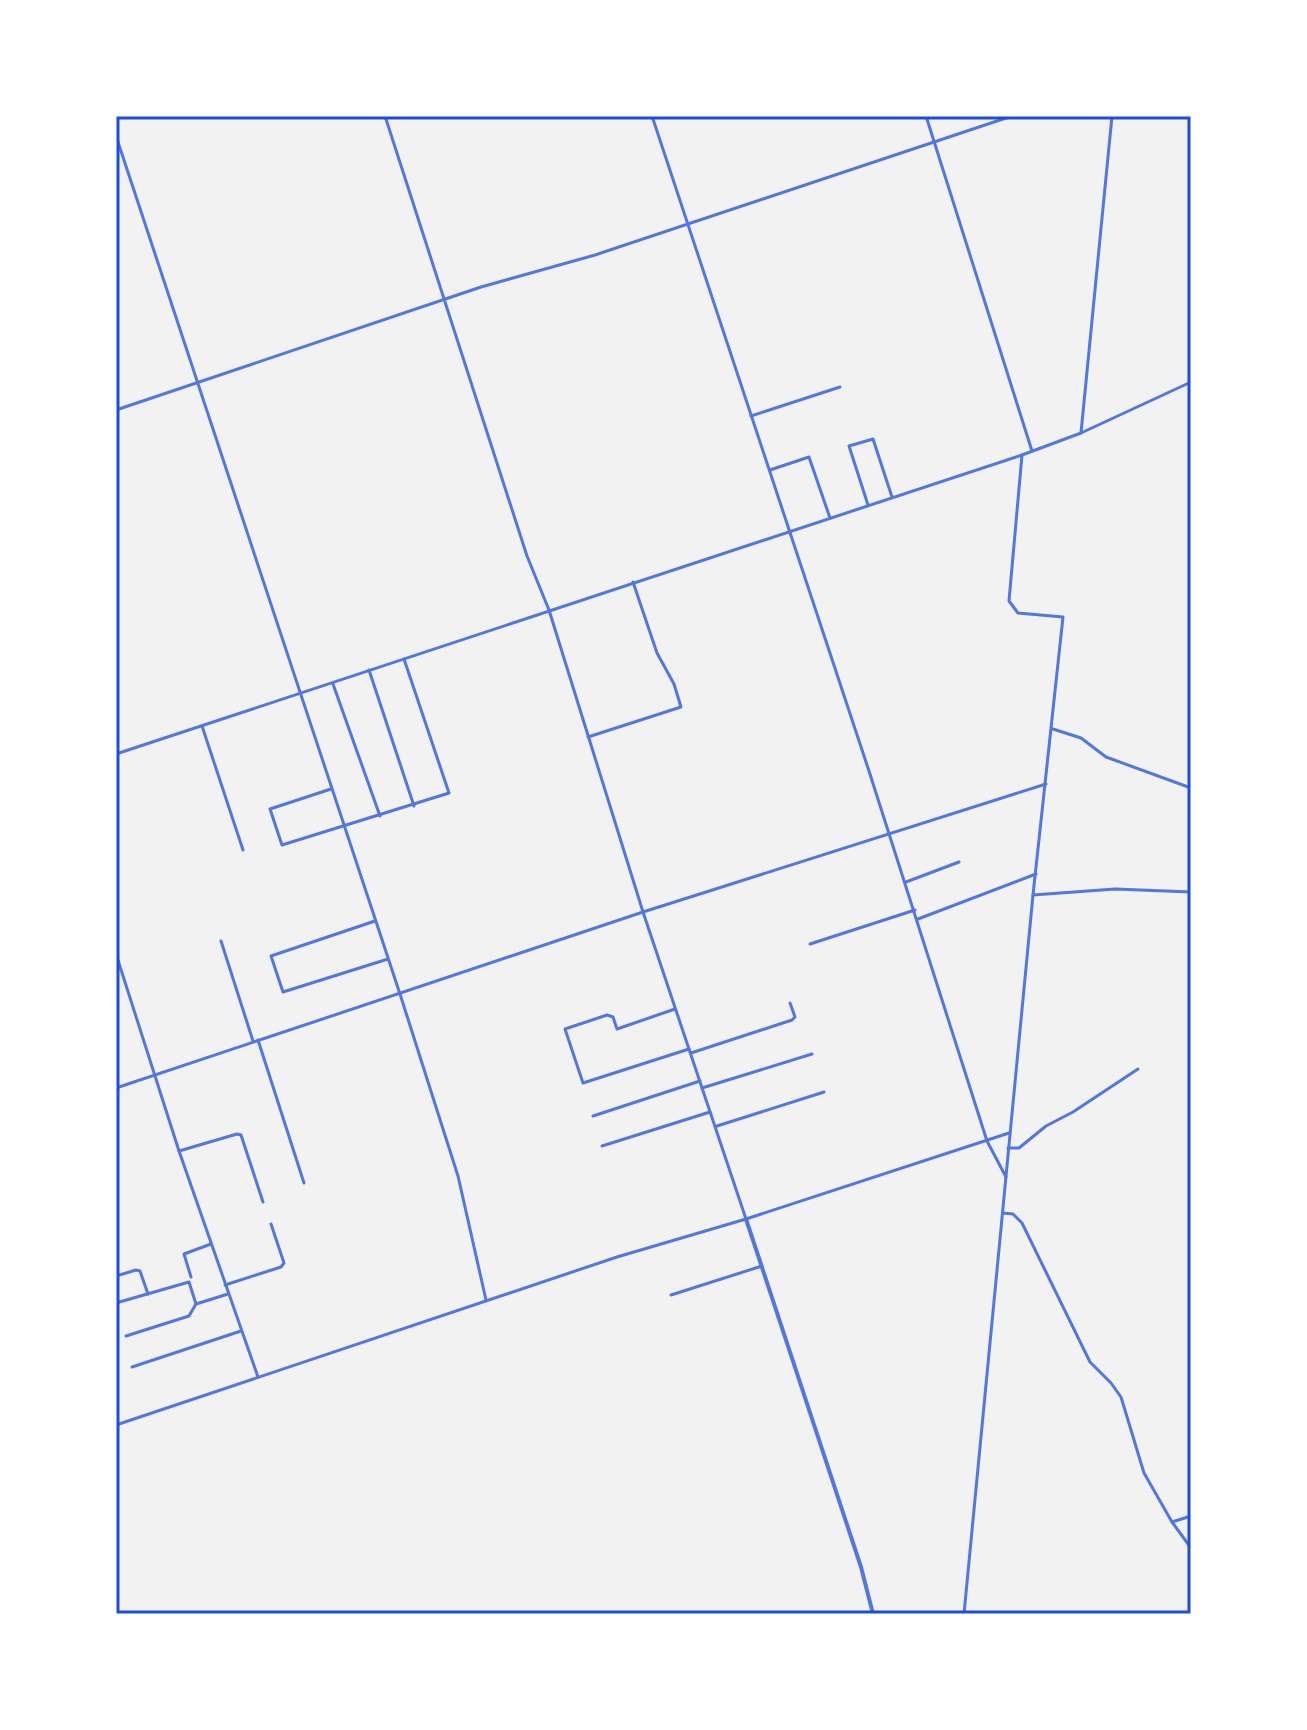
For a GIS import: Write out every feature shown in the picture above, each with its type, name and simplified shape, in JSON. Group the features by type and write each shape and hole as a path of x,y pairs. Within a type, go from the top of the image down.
{"street":[{"path":"385,116 527,556 549,610 643,912 861,1567 873,1614"},
{"path":"652,116 906,882 987,1141 1006,1177"},
{"path":"926,116 1032,451"},
{"path":"116,410 1012,116"},
{"path":"1081,433 1112,116"},
{"path":"116,136 458,1176 486,1300"},
{"path":"116,754 1022,455 1081,433 1191,382"},
{"path":"751,416 840,387"},
{"path":"868,505 849,446 873,439 892,497"},
{"path":"964,1614 1063,617 1018,613 1009,601 1022,455"},
{"path":"770,470 809,457 830,518"},
{"path":"588,737 681,707 674,684 657,653 633,582"},
{"path":"331,789 270,809 282,845 449,793 404,659"},
{"path":"369,670 414,806"},
{"path":"333,683 380,816"},
{"path":"202,726 243,850"},
{"path":"1053,729 1081,738 1106,757 1191,788"},
{"path":"116,1088 643,912 1046,784"},
{"path":"906,882 959,862"},
{"path":"918,919 1036,874"},
{"path":"1033,895 1115,889 1191,892"},
{"path":"810,944 915,910"},
{"path":"375,921 271,956 283,992 388,959"},
{"path":"221,941 304,1183"},
{"path":"116,954 179,1151 258,1377"},
{"path":"676,1009 617,1029 613,1017 607,1015 565,1029 583,1083 792,1020 795,1017 790,1003"},
{"path":"702,1088 812,1054"},
{"path":"1008,1148 1019,1148 1046,1126 1138,1069"},
{"path":"593,1116 700,1081"},
{"path":"715,1127 824,1092"},
{"path":"602,1146 710,1112"},
{"path":"116,1425 617,1257 746,1219 1010,1133"},
{"path":"179,1151 241,1135 263,1202"},
{"path":"1003,1213 1013,1214 1022,1223 1090,1362 1121,1397 1138,1458 1172,1522 1191,1548"},
{"path":"225,1285 281,1267 284,1263 271,1224"},
{"path":"191,1277 184,1254 211,1244"},
{"path":"671,1295 762,1266"},
{"path":"116,1276 140,1271 148,1294"},
{"path":"116,1303 189,1282 196,1304"},
{"path":"126,1336 189,1316 196,1304 228,1294"},
{"path":"132,1367 241,1331"},
{"path":"1172,1522 1191,1516"}]}
